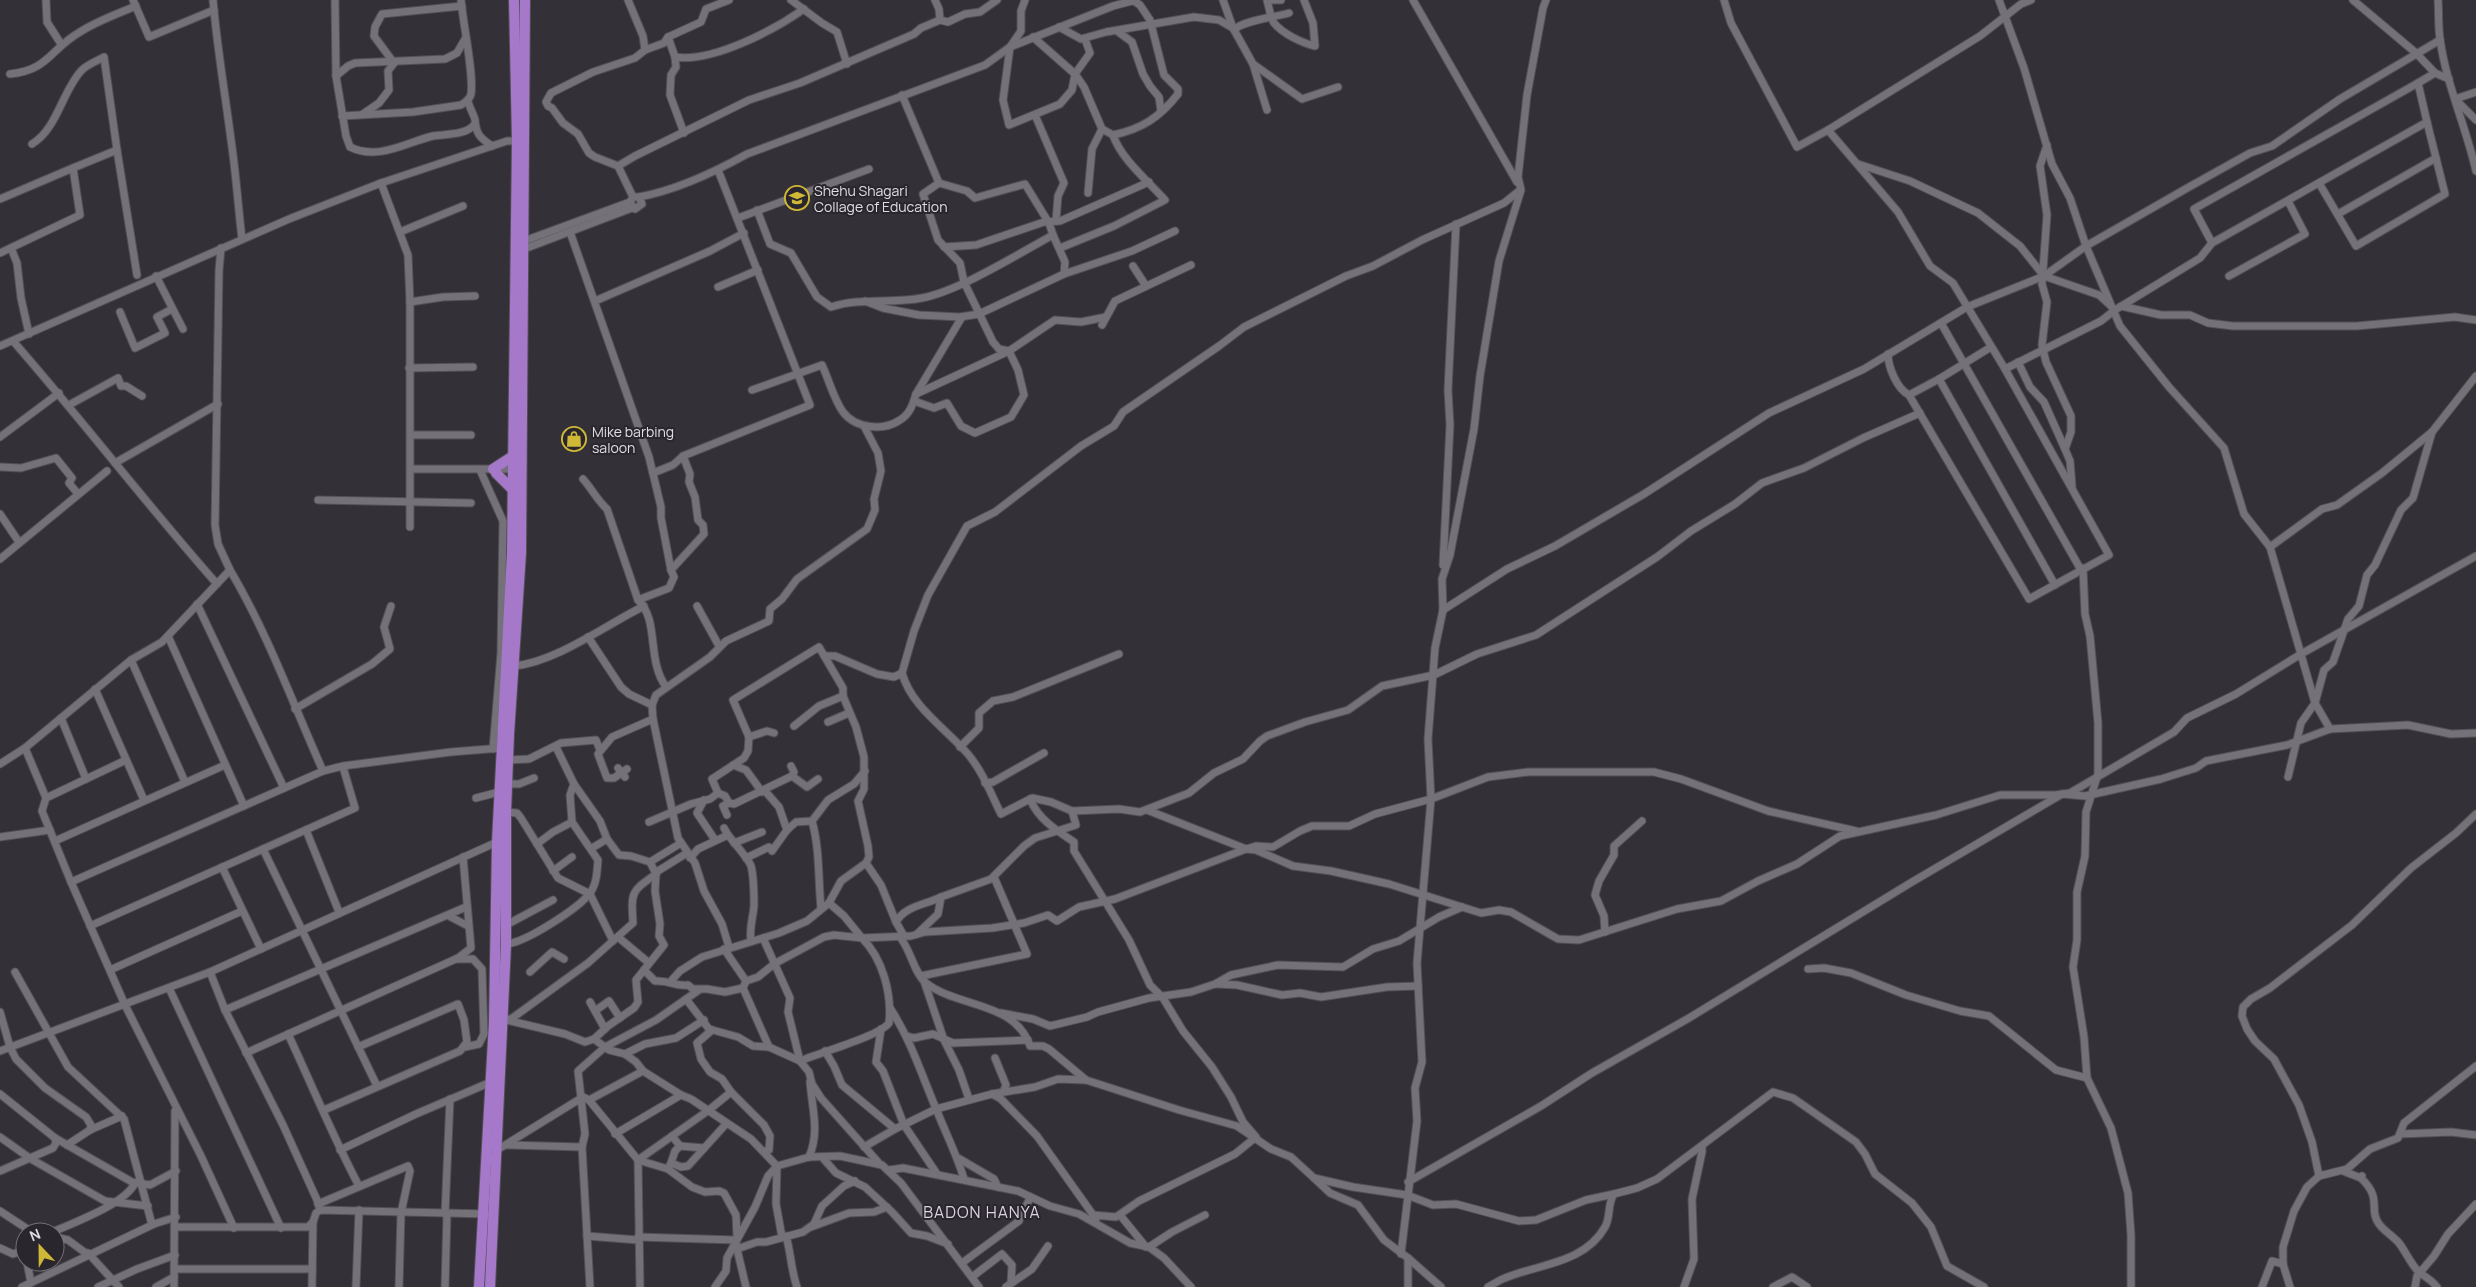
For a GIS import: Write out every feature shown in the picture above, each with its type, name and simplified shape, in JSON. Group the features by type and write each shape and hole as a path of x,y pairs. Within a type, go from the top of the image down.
{"highway":[{"path":"490,1287 506,944 506,812 497,749 508,650 513,490 518,471 513,456 517,141 514,0"},
{"path":"479,1287 494,1022 497,842 508,760 521,553 518,471 524,245 525,0"},
{"path":"513,456 489,471 513,490"}],"street":[{"path":"46,0 47,22 61,44"},
{"path":"213,0 242,239"},
{"path":"335,0 336,76 342,116 350,147 370,151 395,149 431,137 465,131 474,125"},
{"path":"628,0 643,36 645,50"},
{"path":"635,202 618,166 594,157 589,153 578,134 563,123 546,102 551,93 564,86 593,72 635,58 645,50 664,43 668,37 701,22 706,9 713,3 729,0"},
{"path":"791,0 837,32 847,64"},
{"path":"935,0 940,9 940,20"},
{"path":"618,166 749,100 847,64 914,34 921,28 940,20 948,22 965,14 980,12 997,0"},
{"path":"1025,0 1021,11 1021,31 1010,47 1003,100 1010,125 1060,104 1070,92 1074,85 1075,74 1090,53 1085,39"},
{"path":"524,245 718,170 747,154 806,134 985,65 1010,47 1033,37 1059,27 1112,3 1135,0 1143,8 1151,24 1164,76 1178,91 1175,98 1135,131 1113,135 1102,129 1084,87 1075,74 1033,37"},
{"path":"1224,0 1234,29 1253,64 1267,110"},
{"path":"1267,0 1272,19 1281,30 1316,46 1313,23 1304,0"},
{"path":"1271,0 1281,0"},
{"path":"1413,0 1521,190"},
{"path":"1443,576 1450,556 1473,437 1480,376 1499,261 1521,190 1518,177 1527,95 1546,0"},
{"path":"1724,0 1731,23 1797,147 1828,130 1980,36 2021,4 2031,0"},
{"path":"1999,0 2024,68 2052,164 2070,198 2086,246 2118,308 2120,326 2169,387 2224,448 2244,514 2270,547 2316,703 2330,728"},
{"path":"2353,0 2416,53 2435,73 2449,79"},
{"path":"2438,0 2440,40 2455,100 2470,142 2476,171"},
{"path":"10,74 34,70 54,56 61,44 81,31 134,3 149,37 214,10"},
{"path":"342,116 413,112 461,105 468,101 471,95 471,78 461,3 382,14 374,27 374,36 394,63"},
{"path":"675,58 705,56 727,48 772,28 804,10"},
{"path":"1234,29 1241,24 1272,19 1289,13"},
{"path":"1059,27 1078,38 1085,39 1103,33 1202,17 1219,20 1234,29"},
{"path":"1117,31 1132,42 1143,74 1159,97 1160,111"},
{"path":"668,37 676,67 671,75 670,95 684,133"},
{"path":"336,76 355,63 394,63 452,57 465,40"},
{"path":"1443,610 1507,569 1556,546 1644,494 1769,413 1864,369 1967,307 2044,276 2086,246 2250,153 2272,146 2340,99 2440,40"},
{"path":"32,144 50,126 65,93 81,70 104,57 136,275"},
{"path":"362,114 378,103 389,90 388,71 394,63"},
{"path":"1253,64 1302,99 1338,87"},
{"path":"2212,243 2194,209 2435,73"},
{"path":"2320,183 2356,246 2445,194 2418,83"},
{"path":"1070,92 1084,87"},
{"path":"2455,100 2476,92"},
{"path":"902,96 939,183"},
{"path":"2455,100 2476,120"},
{"path":"468,101 475,121 474,125 477,135 492,146"},
{"path":"1035,115 1064,183 1058,196 1052,221 1053,235 1066,262 1064,274"},
{"path":"2005,369 2102,321 2118,308 2200,258 2212,243 2427,122"},
{"path":"1088,193 1092,149 1102,129"},
{"path":"1828,130 1898,212 1930,266 1953,282 2005,369 2108,555 2029,600 1920,413 1909,395 1904,392 1888,365 1888,354"},
{"path":"1060,248 1114,226 1165,200 1116,144 1113,135"},
{"path":"0,346 221,248 380,183 492,146 517,141"},
{"path":"2047,145 2040,166 2047,215 2042,284 2047,302 2042,328 2043,349 2046,362 2071,416 2071,432 2066,449"},
{"path":"0,199 117,150"},
{"path":"2338,214 2436,158"},
{"path":"1858,164 1910,181 1978,213 2020,246 2044,276 2099,295 2118,308 2162,315 2190,315 2208,323 2233,326 2357,326 2456,317 2476,320"},
{"path":"0,253 80,215 73,168"},
{"path":"738,218 869,169"},
{"path":"653,474 673,465 683,456 810,405 718,170"},
{"path":"943,247 982,244 1070,217 1150,182"},
{"path":"380,183 408,255 411,435 409,465 411,469 410,527"},
{"path":"939,183 967,191 975,198 1024,184 1052,221"},
{"path":"915,398 934,408 947,403 961,426 975,433 1011,416 1024,394 1018,370 1009,351 996,346 964,282 960,263 938,240 923,194 939,183"},
{"path":"896,922 909,909 994,877 1024,846 1035,838 1076,825 1071,809 1052,802 1030,799 1001,814 976,765 922,707 905,685 902,673 914,631 928,595 967,526 995,512 1081,446 1114,426 1124,412 1244,327 1346,276 1373,266 1456,224 1504,203 1521,190"},
{"path":"2229,276 2306,234 2288,201"},
{"path":"524,245 570,232 635,202"},
{"path":"400,232 463,206"},
{"path":"757,210 770,244 791,253 817,296 831,307 846,302 922,298 964,282 1053,235"},
{"path":"1408,1287 1405,1256 1407,1195 1416,1121 1414,1088 1422,1062 1417,963 1432,799 1428,739 1435,648 1443,610 1456,224"},
{"path":"865,301 883,308 919,315 962,317 979,314 1064,274 1132,250 1175,231"},
{"path":"514,666 536,662 588,637 641,603 670,588 674,576 671,570 653,474 642,432 570,232"},
{"path":"595,301 710,251 744,233"},
{"path":"11,248 17,263 21,298 29,334"},
{"path":"221,248 216,535 230,570 279,666 295,709 323,771"},
{"path":"1102,325 1115,301 1191,265"},
{"path":"1133,266 1146,286"},
{"path":"718,287 758,270"},
{"path":"156,276 183,329"},
{"path":"410,302 443,297 475,296"},
{"path":"120,312 135,348 165,332 157,317 172,309"},
{"path":"864,426 886,426 901,420 912,407 915,398 962,317"},
{"path":"915,398 1009,351 1055,320 1081,322 1106,318"},
{"path":"1941,323 2082,569 2085,614 2090,636 2098,723 2098,774 2086,812 2086,856 2077,892 2077,940 2073,967 2084,1037 2087,1078 2111,1128 2128,1193 2132,1235 2131,1287"},
{"path":"14,341 217,584"},
{"path":"1909,395 1939,379 1991,346"},
{"path":"2018,362 2030,387 2044,402 2066,449 2070,460 2072,489"},
{"path":"752,390 822,365 843,412 864,426 878,453 881,472 874,499 875,510 867,529 797,579 782,599 770,609 769,621 719,646 710,657 656,695 652,705 653,719 672,811 681,843 699,873 704,891 722,924 727,948 745,985 769,1047"},
{"path":"409,368 473,367"},
{"path":"2270,547 2322,509 2337,505 2345,500 2382,473 2432,432 2476,376"},
{"path":"69,405 118,378 122,386 126,386 142,396"},
{"path":"1939,379 2055,585"},
{"path":"0,438 59,393"},
{"path":"114,463 218,404"},
{"path":"1072,811 1119,809 1140,812 1147,810 1193,791 1214,773 1243,759 1267,736 1348,710 1382,686 1434,675 1477,654 1542,631 1561,616 1585,605 1633,571 1657,557 1691,531 1735,504 1753,489 1770,479 1804,468 1863,438 1920,413"},
{"path":"2288,777 2301,723 2316,703 2324,670 2333,662 2348,619 2359,606 2366,575 2375,565 2401,510 2413,498 2432,432"},
{"path":"411,435 470,435"},
{"path":"671,570 704,534 703,525 698,520 696,497 689,482 690,474 683,456"},
{"path":"0,467 21,468 56,458 72,478 69,483 78,494"},
{"path":"411,469 518,471"},
{"path":"0,559 107,471"},
{"path":"71,882 323,771 497,749 502,653 503,521 489,471"},
{"path":"583,479 597,500 606,509 641,603 650,617 655,666 666,687"},
{"path":"318,500 471,503"},
{"path":"0,514 19,542"},
{"path":"1408,1182 1541,1106 1616,1058 1689,1018 1912,882 2062,794 2070,793 2174,732 2187,718 2236,694 2301,654 2344,632 2476,556"},
{"path":"0,764 25,748 131,660 162,642 230,570"},
{"path":"197,604 284,788"},
{"path":"295,709 372,664 390,649 384,627 391,606"},
{"path":"697,606 719,646"},
{"path":"168,636 244,806"},
{"path":"588,637 620,687 630,695 647,701 652,705"},
{"path":"671,981 680,971 702,957 798,926 817,914 829,903 842,881 866,863 869,857 858,801 864,788 864,756 843,696 843,688 819,647 734,700 749,737 748,751 744,758 712,779 718,792 725,796 729,803"},
{"path":"960,747 979,728 979,713 993,702 1022,694 1119,654"},
{"path":"825,656 835,656 877,674 894,677 902,673"},
{"path":"131,660 185,782"},
{"path":"94,689 144,800"},
{"path":"794,726 819,706 843,696"},
{"path":"828,722 849,713"},
{"path":"61,718 86,779"},
{"path":"623,771 614,778 607,778 598,758 600,750 612,737 653,719"},
{"path":"1147,810 1246,849 1256,850 1293,866 1331,871 1422,893 1481,913 1499,910 1511,912 1558,939 1579,940 1677,909 1721,901 1758,881 1798,864 1830,840 1858,831 1936,815 2000,795 2062,794 2085,796 2161,779 2196,768 2206,761 2296,742 2330,728 2408,725 2451,734 2476,733"},
{"path":"749,737 767,730 774,733"},
{"path":"508,760 529,759 569,742 596,740 600,750"},
{"path":"502,1019 565,1034 585,1042 594,1039 604,1029 632,1011 638,1002 636,980 663,949 664,945 659,936 660,924 655,891 656,874 650,862 631,856 619,855 607,839 600,821 574,784 556,747"},
{"path":"25,748 46,798 42,811 90,926 125,1005 175,1108 201,1156 234,1228"},
{"path":"985,782 993,782 1044,753"},
{"path":"46,798 126,760"},
{"path":"55,841 225,765"},
{"path":"733,765 746,770 779,807 787,830"},
{"path":"728,815 723,806 729,803 734,804 792,776 794,772 791,766"},
{"path":"90,926 354,808 343,767"},
{"path":"746,858 769,847 772,851 787,830 796,822 812,821 828,800 854,784 865,771"},
{"path":"644,970 655,981 671,981 680,986 688,985 693,989 726,992 745,985 774,964 824,937 834,935 862,938 902,936 1014,924 1048,915 1057,922 1079,907 1105,902 1246,849 1256,846 1273,847 1300,830 1312,826 1349,826 1375,814 1432,799 1488,777 1528,772 1654,772 1681,779 1768,811 1858,831"},
{"path":"792,776 807,787 818,780"},
{"path":"476,798 534,778"},
{"path":"506,944 517,943 571,911 590,894 596,880 598,862 592,848 572,822 570,795 574,784"},
{"path":"649,822 672,811 704,800 718,792"},
{"path":"1030,799 1035,812 1052,825 1056,832 1074,842 1074,851 1128,940 1150,985 1161,996 1183,1031 1212,1067 1231,1097 1243,1122 1271,1150 1291,1157 1330,1193 1358,1205 1384,1240 1441,1287"},
{"path":"704,800 697,813 715,840"},
{"path":"506,812 517,813 553,870 564,882 580,887 590,894 615,939 649,963"},
{"path":"2319,1176 2312,1142 2299,1105 2274,1059 2255,1041 2246,1028 2242,1016 2244,1007 2251,999 2270,988 2352,925 2411,868 2456,833 2476,814"},
{"path":"812,821 819,852 822,908"},
{"path":"1605,932 1604,916 1595,895 1599,881 1614,855 1614,846 1642,821"},
{"path":"537,844 553,832 572,822"},
{"path":"0,837 50,830"},
{"path":"306,830 339,912"},
{"path":"502,1019 511,1019 588,964 633,923 632,898 636,888 656,874 658,870 689,855 726,832 751,866 754,906 749,930 750,941"},
{"path":"734,843 762,832"},
{"path":"592,848 607,839"},
{"path":"0,1051 50,1034 210,972 497,842"},
{"path":"650,862 681,843"},
{"path":"263,849 300,930 377,1086"},
{"path":"246,1053 456,959 471,948 463,857"},
{"path":"553,870 572,857"},
{"path":"866,863 881,885 922,978 944,1040 959,1070 969,1099"},
{"path":"222,868 261,948"},
{"path":"922,978 1027,954 994,877"},
{"path":"917,934 938,914 941,897"},
{"path":"506,925 553,900"},
{"path":"686,999 712,1030 738,1037 753,1046 769,1047 800,1061 881,1029 889,1023 889,1008 887,986 875,953 844,916 829,903"},
{"path":"225,1010 449,916 466,907"},
{"path":"922,978 954,999 998,1012 1033,1019 1050,1026 1161,996 1191,992 1216,984 1231,975 1278,965 1343,967 1373,949 1399,941 1439,917 1462,907"},
{"path":"110,970 242,910"},
{"path":"449,916 468,926"},
{"path":"763,938 790,998 788,1012 800,1061 809,1072 812,1084 821,1098 864,1147 889,1170 980,1287"},
{"path":"530,972 552,952 564,959"},
{"path":"456,959 474,959 482,969 484,1034 479,1044 465,1047"},
{"path":"1808,969 1824,968 1851,973 1915,997 1960,1011 1990,1016 2056,1070 2087,1078"},
{"path":"15,972 68,1067 122,1116 139,1188 154,1224"},
{"path":"210,972 225,1010 283,1125 319,1207"},
{"path":"1216,984 1237,985 1282,996 1300,993 1321,997 1387,987 1418,986"},
{"path":"169,988 281,1228"},
{"path":"590,1287 582,1147 585,1134 586,1099 578,1071 605,1047 631,1035 700,989"},
{"path":"595,1011 609,1001 620,1018"},
{"path":"590,1002 604,1029"},
{"path":"324,1110 460,1052 467,1042 464,1020 458,1004 358,1047"},
{"path":"889,1008 906,1036 958,1158 964,1179"},
{"path":"0,1012 10,1047 26,1070 61,1100 86,1118 91,1125 90,1130"},
{"path":"998,1012 1020,1027 1030,1046 1043,1046 1048,1049 1086,1080"},
{"path":"625,1054 644,1044 676,1038 704,1020"},
{"path":"881,1029 876,1062 883,1071 904,1125 937,1174"},
{"path":"712,1030 697,1043 700,1056 710,1072 722,1079 731,1092 764,1125 770,1136 768,1150 765,1151"},
{"path":"288,1034 324,1110 340,1150 359,1186"},
{"path":"906,1036 914,1038 933,1034 953,1043 1028,1040"},
{"path":"594,1039 605,1047 625,1054 636,1062 643,1071 709,1110 765,1151 777,1166 776,1204 794,1265 792,1273 797,1287"},
{"path":"825,1051 842,1085 895,1129"},
{"path":"995,1058 1006,1085 1004,1090"},
{"path":"2290,1287 2283,1264 2283,1247 2297,1204 2307,1187 2319,1176 2343,1171 2380,1143 2395,1140 2400,1134 2404,1123 2476,1066"},
{"path":"497,1150 586,1099 643,1071"},
{"path":"809,1072 815,1126 814,1145 809,1157"},
{"path":"864,1147 936,1109 1004,1090 1035,1087 1058,1079 1086,1080 1179,1110 1237,1126 1256,1137"},
{"path":"340,1150 491,1082"},
{"path":"638,1160 709,1110 731,1092"},
{"path":"1314,1178 1353,1187 1407,1195 1433,1206 1456,1204 1508,1220 1529,1222 1586,1200 1637,1188 1658,1180 1769,1094 1773,1092 1786,1094 1828,1120 1856,1142 1865,1154 1875,1174 1912,1203 1931,1228 1948,1266 1984,1287"},
{"path":"0,1094 55,1138 139,1188"},
{"path":"992,1094 1002,1099 1037,1136 1103,1229"},
{"path":"615,1134 681,1095"},
{"path":"445,1287 450,1099"},
{"path":"586,1099 638,1160 670,1166 688,1166 726,1124"},
{"path":"174,1287 176,1227 175,1108"},
{"path":"67,1145 90,1130 122,1116"},
{"path":"2400,1134 2452,1132 2476,1135"},
{"path":"672,1136 680,1146 704,1148"},
{"path":"0,1137 31,1160 98,1198 112,1204 148,1206"},
{"path":"1093,1215 1116,1217 1139,1201 1235,1154 1256,1137"},
{"path":"0,1172 31,1160 53,1148 56,1144 55,1138"},
{"path":"507,1145 582,1147"},
{"path":"670,1166 675,1151 680,1146"},
{"path":"1684,1287 1694,1258 1692,1199 1702,1146"},
{"path":"715,1287 726,1271 726,1261 736,1238 755,1208 768,1176 777,1166 809,1157 822,1156 856,1158 882,1165"},
{"path":"822,1156 836,1173 855,1181 887,1207 912,1233 927,1236 948,1244"},
{"path":"958,1158 994,1179 998,1187"},
{"path":"638,1160 640,1287"},
{"path":"312,1287 314,1222 319,1207 359,1186 408,1166 410,1171 401,1213 399,1287"},
{"path":"670,1166 687,1185 705,1192 719,1191 724,1193 736,1215 737,1249 746,1287"},
{"path":"889,1170 903,1168 937,1174 1030,1196 1050,1206 1079,1214 1130,1243 1147,1247 1205,1215"},
{"path":"98,1198 108,1201 139,1188 150,1186 176,1171"},
{"path":"2343,1171 2362,1177 2370,1187 2375,1200 2376,1217 2379,1223 2397,1241 2420,1272 2428,1276 2437,1287"},
{"path":"808,1228 818,1218 822,1206 844,1186 855,1181"},
{"path":"65,1226 112,1204 139,1188"},
{"path":"1488,1287 1506,1277 1570,1258 1591,1243 1605,1227 1609,1202 1614,1194"},
{"path":"962,1263 1019,1221 1021,1210 1028,1203 1030,1196"},
{"path":"2415,1287 2420,1272 2434,1256 2448,1234 2476,1204"},
{"path":"319,1207 401,1213 494,1214"},
{"path":"737,1249 757,1242 766,1242 849,1213 874,1212 887,1207"},
{"path":"356,1287 359,1210"},
{"path":"0,1211 17,1222"},
{"path":"1120,1215 1147,1247 1164,1258 1190,1287"},
{"path":"22,1287 154,1224 176,1217"},
{"path":"176,1227 281,1228 308,1227 314,1222"},
{"path":"587,1236 736,1238"},
{"path":"65,1239 88,1254 119,1287"},
{"path":"1008,1285 1032,1270 1048,1246"},
{"path":"2262,1287 2272,1262 2283,1247"},
{"path":"0,1248 15,1253"},
{"path":"970,1287 973,1278 1002,1254 1012,1265 1008,1285"},
{"path":"98,1287 175,1255"},
{"path":"2272,1262 2283,1264"},
{"path":"156,1287 175,1273 312,1269"},
{"path":"29,1272 31,1283"},
{"path":"1773,1287 1792,1277 1808,1287"}],"place":[{"name":"Shehu Shagari Collage of Education","path":"797,198"},
{"name":"Mike barbing saloon","path":"574,439"}],"district":[{"name":"BADON HANYA","path":"982,1212"}]}
